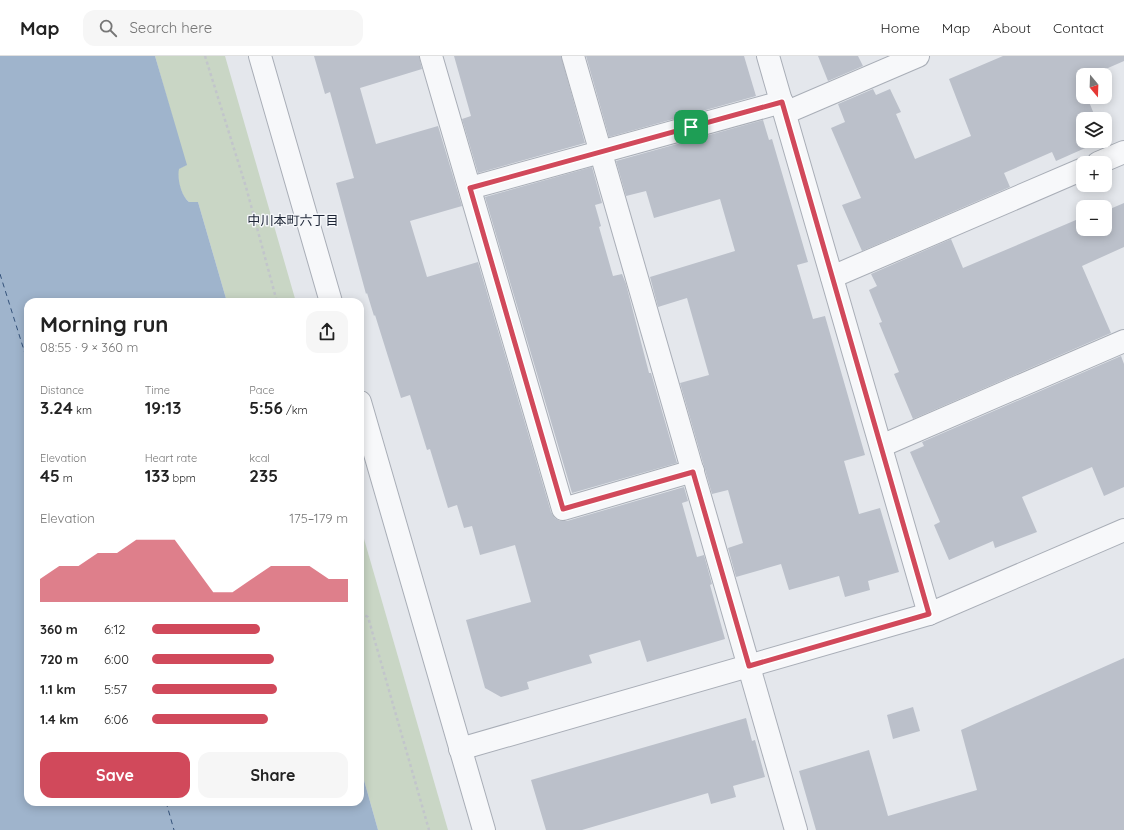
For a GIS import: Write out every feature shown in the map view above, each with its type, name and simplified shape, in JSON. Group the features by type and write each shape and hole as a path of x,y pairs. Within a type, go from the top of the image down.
{"street":[{"path":"260,56 330,298"},
{"path":"431,56 563,509 693,472"},
{"path":"573,56 796,830"},
{"path":"768,56 929,614"},
{"path":"470,188 600,152 784,108 918,56"},
{"path":"1112,157 1124,152"},
{"path":"832,277 1076,172"},
{"path":"881,446 1124,341"},
{"path":"364,416 484,830"},
{"path":"460,749 929,614 1124,530"}],"path":[{"path":"205,56 246,187 276,298"},
{"path":"364,615 368,617 429,830"}],"green space":[{"path":"155,56 225,56 295,298 226,298 198,202 189,202 184,196 180,187 178,169 186,165"},
{"path":"364,539 448,830 378,830 364,780"}],"water":[{"path":"0,56 155,56 187,165 179,169 180,187 184,196 189,202 198,202 226,298 24,298 24,806 364,806 364,780 378,830 0,830"}],"building":[{"path":"314,56 419,56 422,69 360,88 376,144 438,126 462,206 410,221 427,277 478,262 551,512 555,518 560,521 567,521 684,487 688,501 682,503 697,557 704,555 712,584 710,585 725,639 647,662 640,640 589,655 592,663 527,682 529,689 501,697 485,688 466,620 531,602 515,545 480,555 472,526 464,528 457,505 448,508 430,449 427,450 410,395 401,398 375,315 374,316 367,293 366,294 336,183 354,178 330,92 325,94"},
{"path":"454,56 561,56 585,143 478,173 462,119 471,116"},
{"path":"586,56 744,56 756,96 609,137"},
{"path":"818,56 858,56 863,66 828,81"},
{"path":"1003,56 1124,56 1124,61 1108,68 1076,68 1076,104 1090,104 1093,112 1076,112 1076,148 1085,148 1056,161 1052,152 1004,173 1010,187 862,251 842,205 861,198 831,128 845,122 838,104 873,89 876,95 890,89 901,112 896,114 915,159 971,136 949,79"},
{"path":"763,120 769,140 772,139 808,262 797,265 813,319 825,316 865,455 844,461 859,514 880,508 899,572 868,581 870,590 845,597 839,576 789,590 781,564 736,577 728,548 743,543 728,490 712,494 680,383 709,375 687,298 658,307 650,277 735,251 720,199 654,218 646,191 626,196 616,161"},
{"path":"592,167 602,203 595,205 601,226 599,227 613,276 622,274 626,284 649,373 651,373 677,463 572,493 485,197"},
{"path":"1124,203 1124,247 1082,266 1111,333 913,419 894,374 899,372 879,323 882,322 869,290 877,286 871,274 951,239 963,268 1076,220 1076,236 1112,236 1112,208"},
{"path":"1121,356 1124,364 1124,487 1104,496 1092,467 1022,497 1037,532 995,548 993,541 949,560 934,525 940,522 910,452 924,446 922,442"},
{"path":"1124,658 1124,830 816,830 799,771 869,750 888,816 977,790 961,730"},
{"path":"913,707 920,731 893,739 887,715"},
{"path":"746,718 752,741 755,740 765,777 733,786 736,797 711,804 708,793 582,830 546,830 531,780"}],"ferry route":[{"path":"0,274 24,350"},
{"path":"167,806 174,830"}],"district":[{"name":"中川本町六丁目","path":"293,220"}],"route":[{"path":"782,102 929,614 749,666 693,472 563,509 470,188 691,127 782,102"}]}
